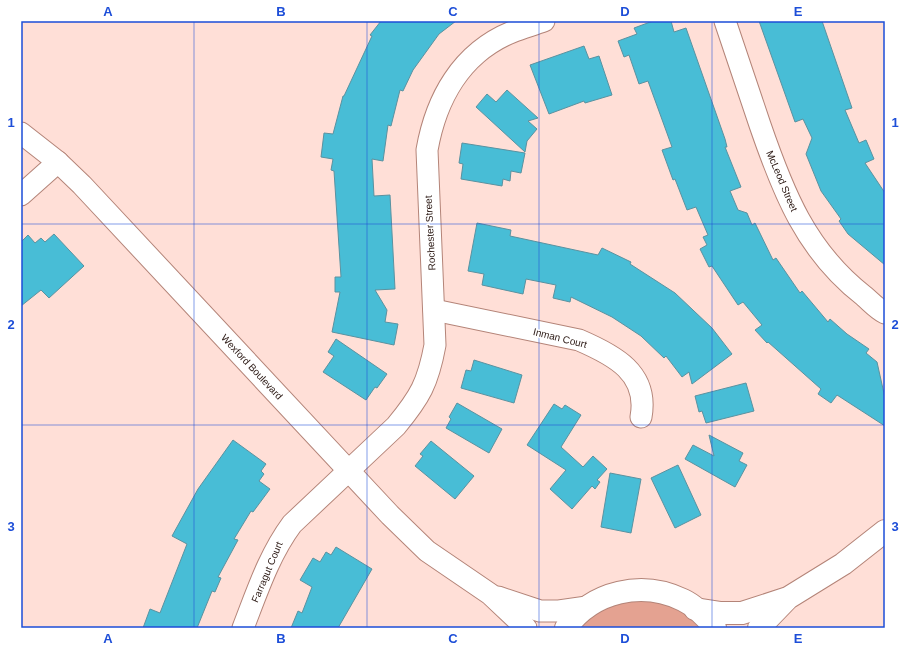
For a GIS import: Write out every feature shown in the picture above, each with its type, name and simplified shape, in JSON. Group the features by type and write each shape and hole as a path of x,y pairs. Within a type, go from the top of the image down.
{"street":[{"name":"Rochester Street","path":"348,470 396,426 412,408 424,388 431,368 435,345 427,157 431,126 440,102 457,75 487,46 511,32 544,21"},
{"name":"McLeod Street","path":"725,21 775,167 790,203 809,238 831,265 855,290 885,313"},
{"name":"Wexford Boulevard","path":"21,133 58,162 348,470 427,551 490,594 526,628"},
{"path":"21,195 58,162"},
{"name":"Inman Court","path":"434,310 579,340 600,349 620,362 635,378 642,390 644,404 641,417"},
{"name":"Farragut Court","path":"243,628 279,541 292,524 348,470"},
{"path":"695,608 721,613 742,613 788,598 843,564 885,531"},
{"path":"566,628 573,618 587,607 614,593 638,589 662,592 684,600 704,614 715,628"},
{"name":"Wexford Boulevard","path":"490,594 540,611 559,611 587,607"},
{"path":"759,628 788,598"}],"shaded area":[{"path":"633,600 654,602 671,606 686,614 702,628 577,628 605,606"}],"building":[{"path":"381,21 456,21 439,34 413,70 403,91 400,90 391,126 388,125 383,161 372,159 374,196 390,195 395,289 375,290 387,310 385,322 398,324 394,345 332,332 340,292 335,292 335,277 341,277 334,171 331,170 333,159 321,157 324,133 333,134 343,96 372,36 370,35"},
{"path":"653,21 671,21 674,32 686,28 725,139 727,147 725,147 741,187 730,191 738,210 747,213 752,225 755,223 773,260 776,258 800,293 802,291 828,322 830,319 847,334 869,349 866,353 877,362 885,398 885,426 837,395 831,403 818,394 821,389 768,342 767,343 755,330 762,325 743,302 738,305 712,266 709,267 700,249 707,245 703,237 708,235 696,207 687,210 675,179 673,180 662,150 672,147 648,81 639,84 629,55 624,57 618,41 637,34 634,28"},
{"path":"759,21 822,21 852,108 845,110 859,143 866,140 874,159 865,163 885,193 885,265 848,234 839,221 841,219 821,191 806,154 812,138 803,119 795,122"},
{"path":"584,46 589,59 599,56 612,95 585,103 584,101 549,114 530,65"},
{"path":"507,90 538,118 528,121 537,129 527,141 525,152 476,107 487,94 496,102"},
{"path":"462,143 525,153 521,173 511,171 510,181 503,179 502,186 461,179 463,164 459,163"},
{"path":"477,223 511,230 510,236 598,255 602,248 631,262 630,264 675,293 712,328 732,354 692,384 689,372 682,377 666,356 664,358 641,336 612,317 571,297 570,302 553,298 556,285 526,279 523,294 482,285 484,274 468,271"},
{"path":"54,234 84,266 49,298 41,290 21,306 21,242 28,235 35,243 41,238 45,242"},
{"path":"336,339 387,374 366,400 323,372 334,356 328,352"},
{"path":"474,360 522,375 514,403 461,388 466,370 471,371"},
{"path":"746,383 754,411 706,423 702,411 699,412 695,396"},
{"path":"457,403 502,429 489,453 446,428 451,419 449,417"},
{"path":"554,404 562,409 565,405 581,415 561,447 583,467 593,456 607,469 597,480 600,482 595,489 592,486 572,509 550,489 566,470 527,445"},
{"path":"709,435 743,453 739,461 747,465 735,487 685,459 693,445 714,456"},
{"path":"233,440 266,464 261,471 264,474 259,481 270,489 253,512 251,511 234,539 238,540 218,577 221,578 215,592 212,591 197,628 143,628 150,609 160,613 187,544 172,536 198,489"},
{"path":"431,441 474,476 455,499 415,466 423,456 420,454"},
{"path":"678,465 701,515 675,528 651,478"},
{"path":"610,473 641,479 631,533 601,527"},
{"path":"336,547 372,569 338,628 291,628 298,611 302,613 312,587 300,580 313,558 320,562 326,552 331,555"}]}
